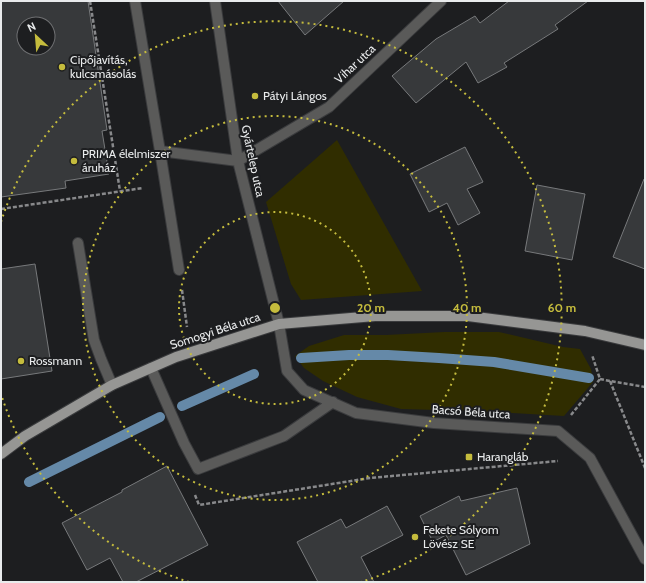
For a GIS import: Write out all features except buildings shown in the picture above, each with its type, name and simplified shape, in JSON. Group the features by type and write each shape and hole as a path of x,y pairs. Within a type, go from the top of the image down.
{"main road":[{"name":"Somogyi Béla utca","path":"1,454 25,436 112,385 176,357 280,324 375,316 468,316 585,331 645,345"}],"street":[{"path":"135,1 180,270"},
{"name":"Gyártelep utca","path":"215,1 238,161 280,324"},
{"name":"Vihar utca","path":"238,161 329,107 441,1"},
{"path":"160,151 238,161"},
{"path":"78,243 94,340 112,385"},
{"name":"Bacsó Béla utca","path":"280,324 287,371 304,390 356,413 434,423 558,431"},
{"path":"151,368 184,443 198,469 284,436 333,402"},
{"path":"558,431 590,458 645,559"}],"path":[{"path":"90,1 120,191"},
{"path":"1,209 166,184"},
{"path":"180,270 187,327"},
{"path":"585,331 600,379"},
{"path":"600,379 645,387"},
{"path":"558,431 600,379"},
{"path":"610,381 645,468"},
{"path":"194,494 199,505 370,478 590,458"}],"shaded area":[{"path":"337,140 422,291 301,300 291,284 266,202"},
{"path":"444,332 499,332 563,347 580,349 591,369 593,382 564,416 401,409 357,397 323,381 304,368 295,356 309,346 344,335 386,335"}],"waterway":[{"path":"301,358 349,355 388,355 439,358 494,362 589,378"},
{"path":"182,406 254,374"},
{"path":"29,482 160,417"}],"place":[{"name":"Cipőjavítás, kulcsmásolás","path":"62,67"},
{"name":"Pátyi Lángos","path":"255,96"},
{"name":"PRIMA élelmiszer áruház","path":"74,161"},
{"name":"Rossmann","path":"21,361"},
{"name":"Harangláb","path":"469,457"},
{"name":"Fekete Sólyom Lövész SE","path":"415,537"}]}
